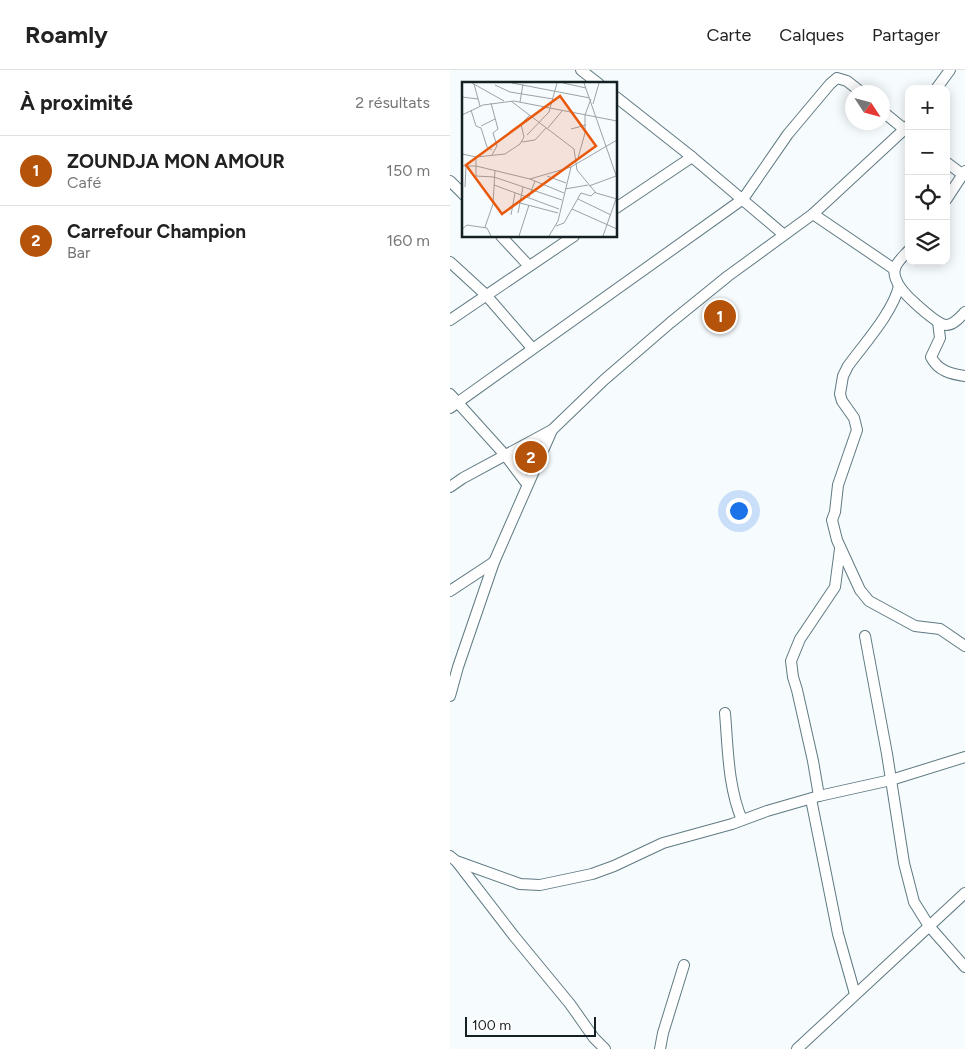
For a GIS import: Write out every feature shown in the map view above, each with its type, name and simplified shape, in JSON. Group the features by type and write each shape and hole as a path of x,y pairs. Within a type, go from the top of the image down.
{"street":[{"path":"582,70 597,82"},
{"path":"939,85 950,70"},
{"path":"453,405 743,199 788,134 830,84 837,78 852,85"},
{"path":"618,99 692,157 783,234"},
{"path":"890,116 905,127"},
{"path":"450,487 463,478 552,430 640,348 728,276 783,234 813,214 907,130"},
{"path":"618,207 692,157"},
{"path":"950,164 964,173 950,194"},
{"path":"450,181 462,194"},
{"path":"813,214 894,269"},
{"path":"504,238 529,266"},
{"path":"450,320 571,238"},
{"path":"905,255 894,269 899,286 938,322 947,325 953,323 965,312"},
{"path":"450,262 486,295 532,348"},
{"path":"899,286 888,311 848,366 843,376 840,387 842,401 854,418 856,430 838,484 832,526 860,590 869,601 915,626 940,629 965,646"},
{"path":"938,322 940,338 931,357 940,369 965,376"},
{"path":"450,394 453,405 505,455 527,484"},
{"path":"450,696 494,562 552,430"},
{"path":"840,548 835,587 800,639 791,661 813,761 815,798 838,934 856,994"},
{"path":"450,591 494,562"},
{"path":"865,636 904,863 914,902 929,926 965,966"},
{"path":"725,713 732,786 737,809 742,820"},
{"path":"453,859 520,884 540,885 592,874 663,843 768,811 891,780 965,757"},
{"path":"453,859 565,997 594,1038 605,1049"},
{"path":"797,1049 965,893"},
{"path":"660,1049 663,1033 684,965"}],"place":[{"name":"ZOUNDJA MON AMOUR","path":"720,316"},
{"name":"Carrefour Champion","path":"531,457"}]}
